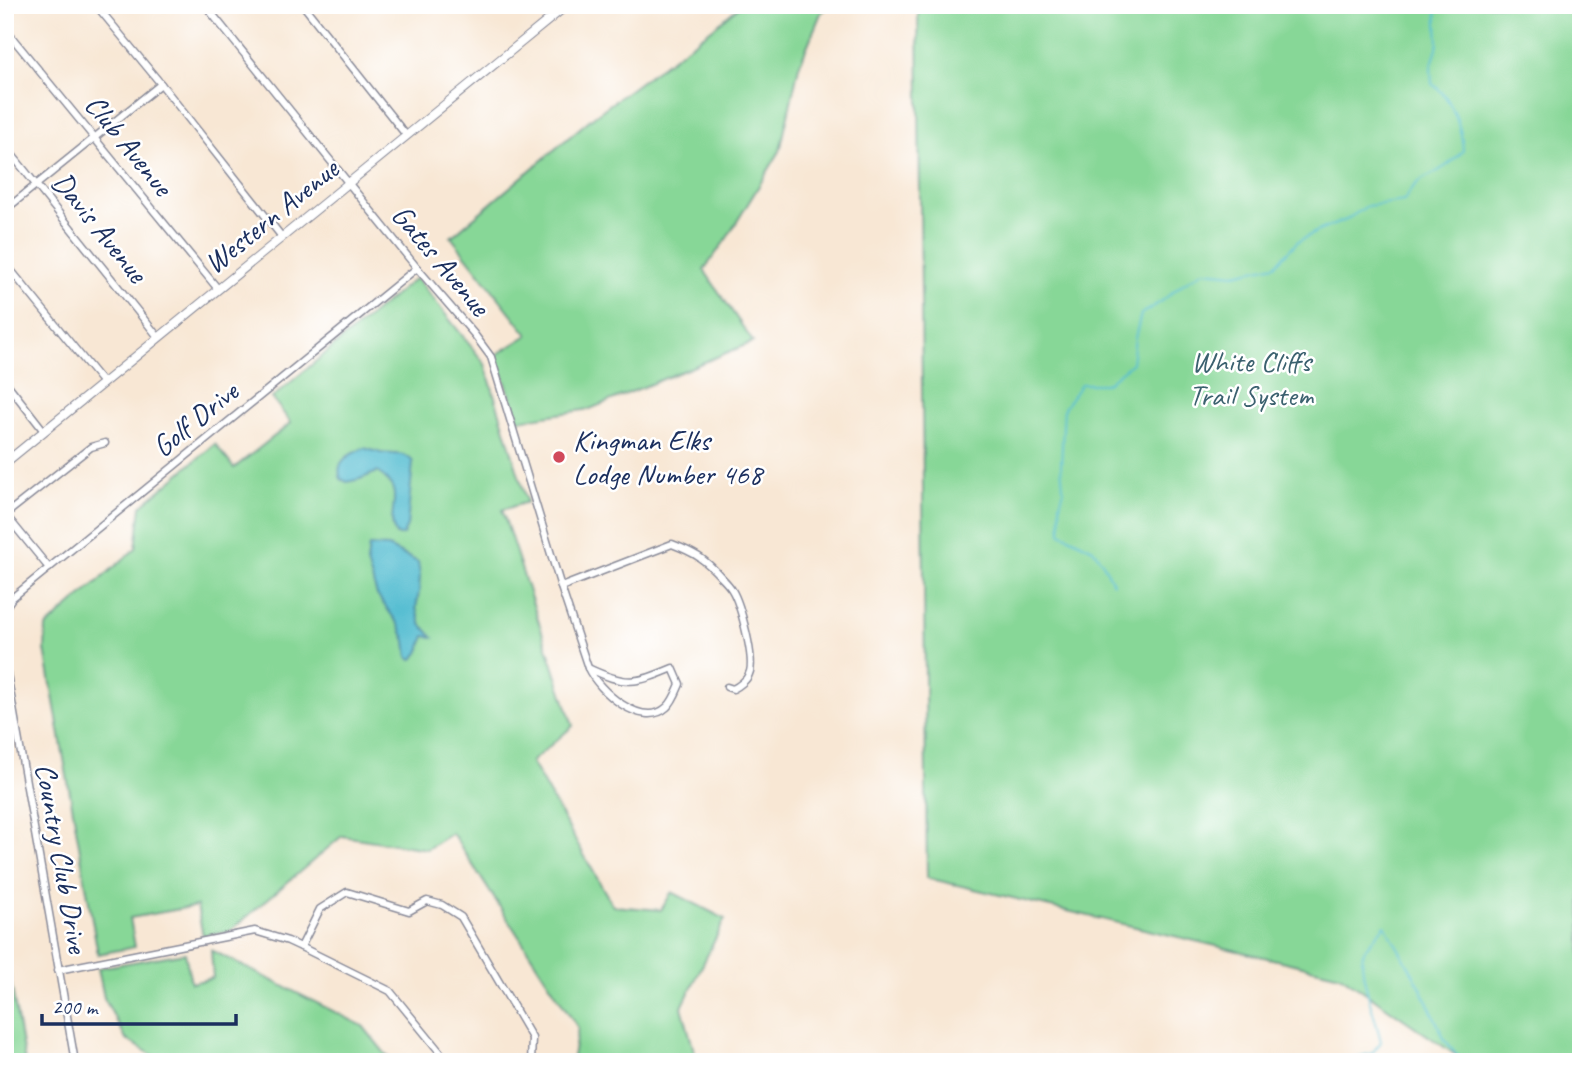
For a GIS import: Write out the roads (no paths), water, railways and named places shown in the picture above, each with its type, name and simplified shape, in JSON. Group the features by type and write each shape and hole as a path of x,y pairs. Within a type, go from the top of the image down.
{"street":[{"path":"96,5 282,237"},
{"name":"Gates Avenue","path":"205,5 491,357 561,587 588,668 592,677 618,702 644,713 656,713 667,708 680,684 673,668 648,679 632,682 620,681 588,668"},
{"path":"303,5 406,135"},
{"name":"Western Avenue","path":"5,463 567,5"},
{"name":"Club Avenue","path":"5,29 218,289"},
{"path":"5,210 161,84"},
{"name":"Davis Avenue","path":"5,146 159,338"},
{"path":"5,263 103,383"},
{"name":"Golf Drive","path":"5,608 12,598 417,268"},
{"path":"5,381 44,431"},
{"path":"49,568 6,514 90,447 106,443"},
{"path":"561,587 672,544 695,553 733,590 742,616 752,660 749,675 739,686 733,689 727,687"},
{"name":"Country Club Drive","path":"5,662 75,1062"},
{"path":"301,947 320,909 347,892 409,911 427,901 442,905 461,917 526,1027 532,1038 531,1062"},
{"path":"58,971 255,931 288,941 390,991 448,1062"}],"water":[{"path":"364,448 403,455 413,462 407,526 403,535 396,535 393,527 394,495 387,480 377,472 347,482 341,479 339,473 342,463"},
{"path":"369,546 388,547 418,562 420,576 416,608 421,624 433,637 425,636 419,653 412,660 408,657 406,641 399,625 377,595 367,563"}],"waterway":[{"path":"1113,583 1093,549 1061,533 1064,408 1081,384 1106,384 1132,363 1141,314 1184,283 1204,271 1235,274 1275,265 1297,242 1346,220 1367,206 1404,201 1418,182 1446,166 1463,151 1455,114 1445,96 1432,84 1431,68 1438,44 1436,5"},
{"path":"1346,1062 1372,1053 1381,1042 1362,959 1366,948 1385,925 1420,986 1445,1040 1463,1062"}],"place":[{"name":"Kingman Elks Lodge Number 468","path":"559,457"}],"park label":[{"name":"White Cliffs Trail System","path":"1251,378"}]}
